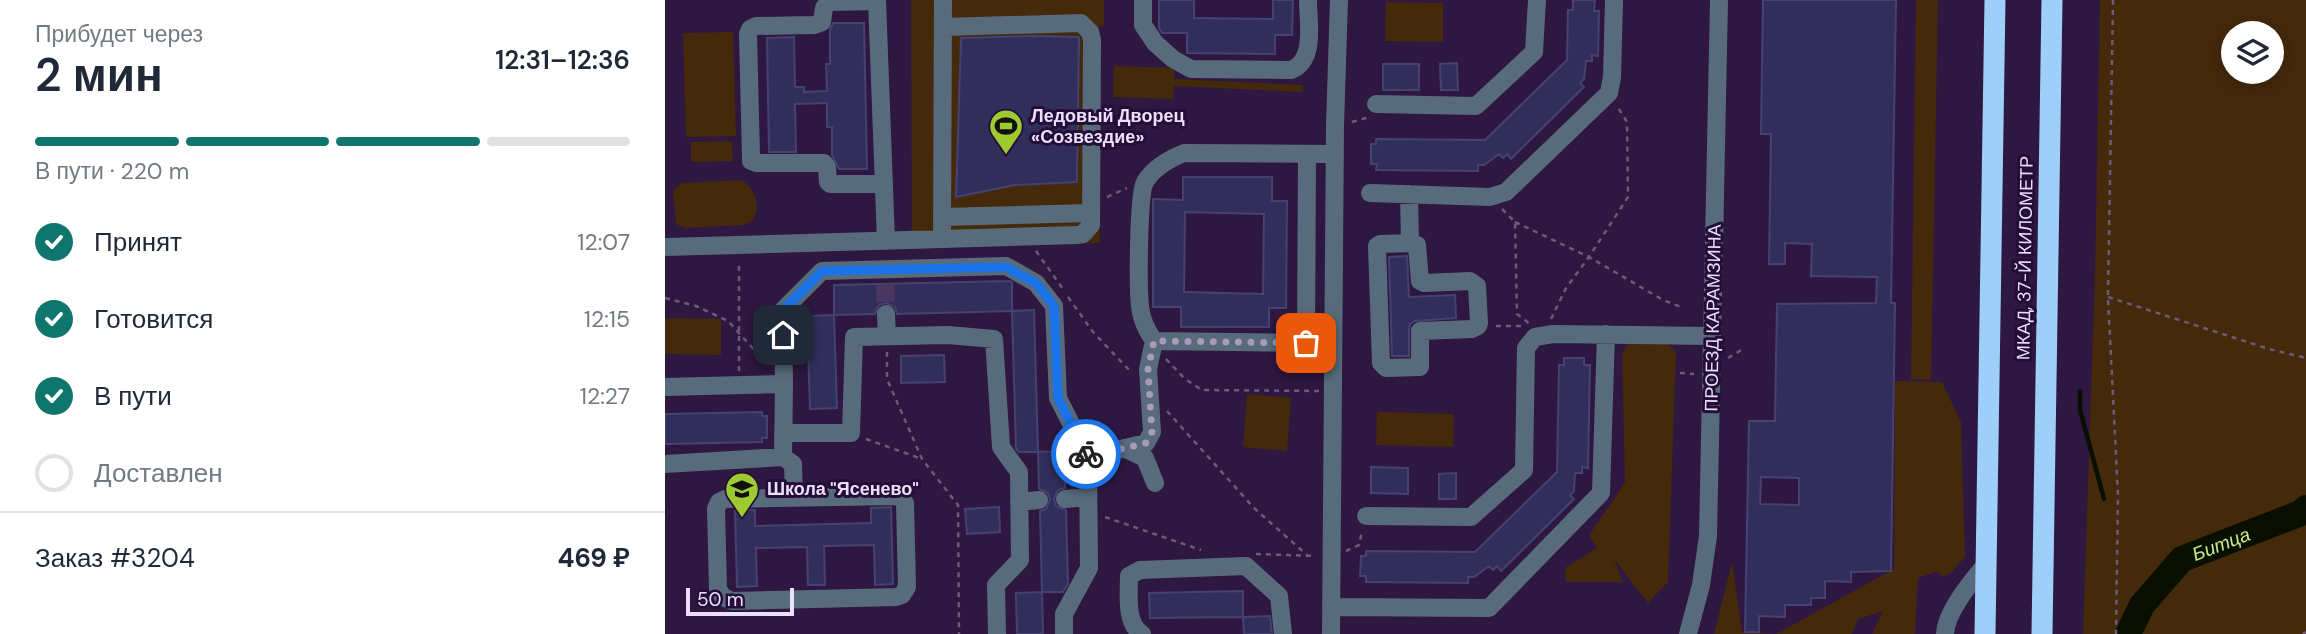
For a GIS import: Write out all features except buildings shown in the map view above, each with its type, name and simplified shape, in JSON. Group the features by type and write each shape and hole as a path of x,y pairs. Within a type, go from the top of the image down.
{"highway":[{"name":"МКАД, 37-Й КИЛОМЕТР","path":"1985,634 1995,0"},
{"name":"МКАД, 37-Й КИЛОМЕТР","path":"2042,634 2052,0"}],"street":[{"path":"884,184 830,184 824,163 753,163 748,34 750,29 756,26 814,25 823,22 824,8 828,2 877,0 884,184 886,241"},
{"path":"942,239 943,0"},
{"path":"1143,0 1143,25 1155,43 1173,60 1191,69 1291,70 1305,62 1308,53 1308,0"},
{"path":"1331,634 1335,126 1339,0"},
{"path":"1376,104 1476,106 1534,52 1537,0"},
{"path":"1370,193 1490,197 1506,192 1609,93 1612,77 1614,0"},
{"name":"ПРОЕЗД КАРАМЗИНА","path":"1688,634 1701,585 1708,536 1719,0"},
{"path":"665,247 1083,234 1091,225 1092,40 1086,26 1081,23 943,27"},
{"path":"1088,457 1146,443 1152,432 1148,369 1154,341 1140,306 1141,190 1149,177 1170,159 1184,153 1335,154"},
{"path":"1154,341 1306,343 1307,154"},
{"path":"1409,194 1410,243"},
{"path":"942,217 1090,209"},
{"path":"1410,243 1417,245 1419,278 1422,282 1470,281 1477,286 1479,323 1472,329 1420,331 1420,367 1386,368 1381,363 1377,246 1410,243"},
{"path":"783,457 783,310 822,271 885,277 1006,267 1036,283 1054,306 1058,398 1088,457 1089,568 1064,614 1064,634"},
{"path":"886,314 887,337"},
{"path":"1331,607 1489,608 1601,493 1606,334"},
{"path":"783,433 852,433 854,337 948,335 995,339 1001,447 1019,472 1020,560 996,585 997,634"},
{"path":"1366,516 1471,517 1524,470 1526,348 1531,341 1544,335 1712,336"},
{"path":"665,387 784,384"},
{"path":"1124,448 1145,458 1155,483"},
{"path":"665,464 783,457 793,464 794,498"},
{"path":"900,497 905,503 905,592 896,597 732,601 723,597 718,589 716,509 719,502 732,498 794,498 900,497"},
{"path":"1065,499 1088,504"},
{"path":"1019,502 1039,500"},
{"path":"1945,634 1945,624 1967,588 1986,564"},
{"path":"1142,634 1136,631 1130,615 1129,576 1140,570 1246,566 1279,596 1283,634"}],"path":[{"path":"2113,0 2108,297 2118,495 2116,634"},
{"path":"1515,222 1517,314 1544,335 1566,288 1627,197 1627,122 1609,93"},
{"path":"1335,126 1375,116 1376,104"},
{"path":"1090,209 1149,177"},
{"path":"1490,197 1515,222 1589,257 1663,300 1681,307"},
{"path":"739,385 740,245"},
{"path":"1036,250 1093,332 1254,508 1308,556"},
{"path":"2108,297 2269,349 2306,358"},
{"path":"665,298 696,306 728,321 784,384"},
{"path":"887,337 887,379 922,459 958,505 959,634"},
{"path":"1154,341 1174,369 1202,390 1333,391"},
{"path":"852,433 922,459"},
{"path":"1088,504 1207,552"},
{"path":"1245,554 1332,557 1359,545 1366,516"}],"shaded area":[{"name":"Ледовый Дворец «Созвездие»","path":"911,0 1104,0 1104,25 1099,26 1100,243 912,248"},
{"path":"1916,0 1938,0 1931,380 1911,379"},
{"path":"2100,0 2306,0 2306,634 2083,634 2095,272"},
{"path":"1386,2 1443,3 1443,42 1385,41"},
{"path":"733,32 736,136 686,137 683,33"},
{"path":"1114,66 1174,68 1174,79 1303,85 1303,92 1174,86 1173,99 1113,97"},
{"path":"732,141 733,161 691,162 691,142"},
{"path":"741,180 752,190 757,203 755,217 751,222 744,225 685,228 676,224 673,191 682,183"},
{"path":"665,318 721,319 721,355 665,354"},
{"path":"1629,342 1667,343 1676,352 1668,582 1648,603 1614,559 1623,582 1566,582 1565,568 1597,548 1589,535 1625,483 1622,354"},
{"path":"1895,381 1942,382 1961,422 1965,557 1952,572 1942,577 1938,571 1918,578 1915,634 1872,634 1883,611 1858,619 1852,634 1776,634 1894,569"},
{"path":"1247,394 1291,398 1287,451 1243,447"},
{"path":"1377,412 1454,414 1453,447 1376,445"},
{"path":"1732,562 1742,632 1776,634 1714,634"}],"waterway":[{"path":"2080,391 2080,410 2104,499"},
{"name":"Битца","path":"2128,634 2142,605 2182,559 2301,513 2306,508"}],"tunnel":[{"path":"885,284 886,314"}],"way so far":[{"path":"1086,454 1088,457 1146,443 1152,432 1148,369 1154,341 1306,343"}],"place":[{"name":"Ледовый Дворец «Созвездие»","path":"1006,156"},
{"name":"Школа \"Ясенево\"","path":"742,519"}],"route":[{"path":"783,335 783,310 822,271 1006,267 1036,283 1054,306 1058,398 1086,454"}]}
